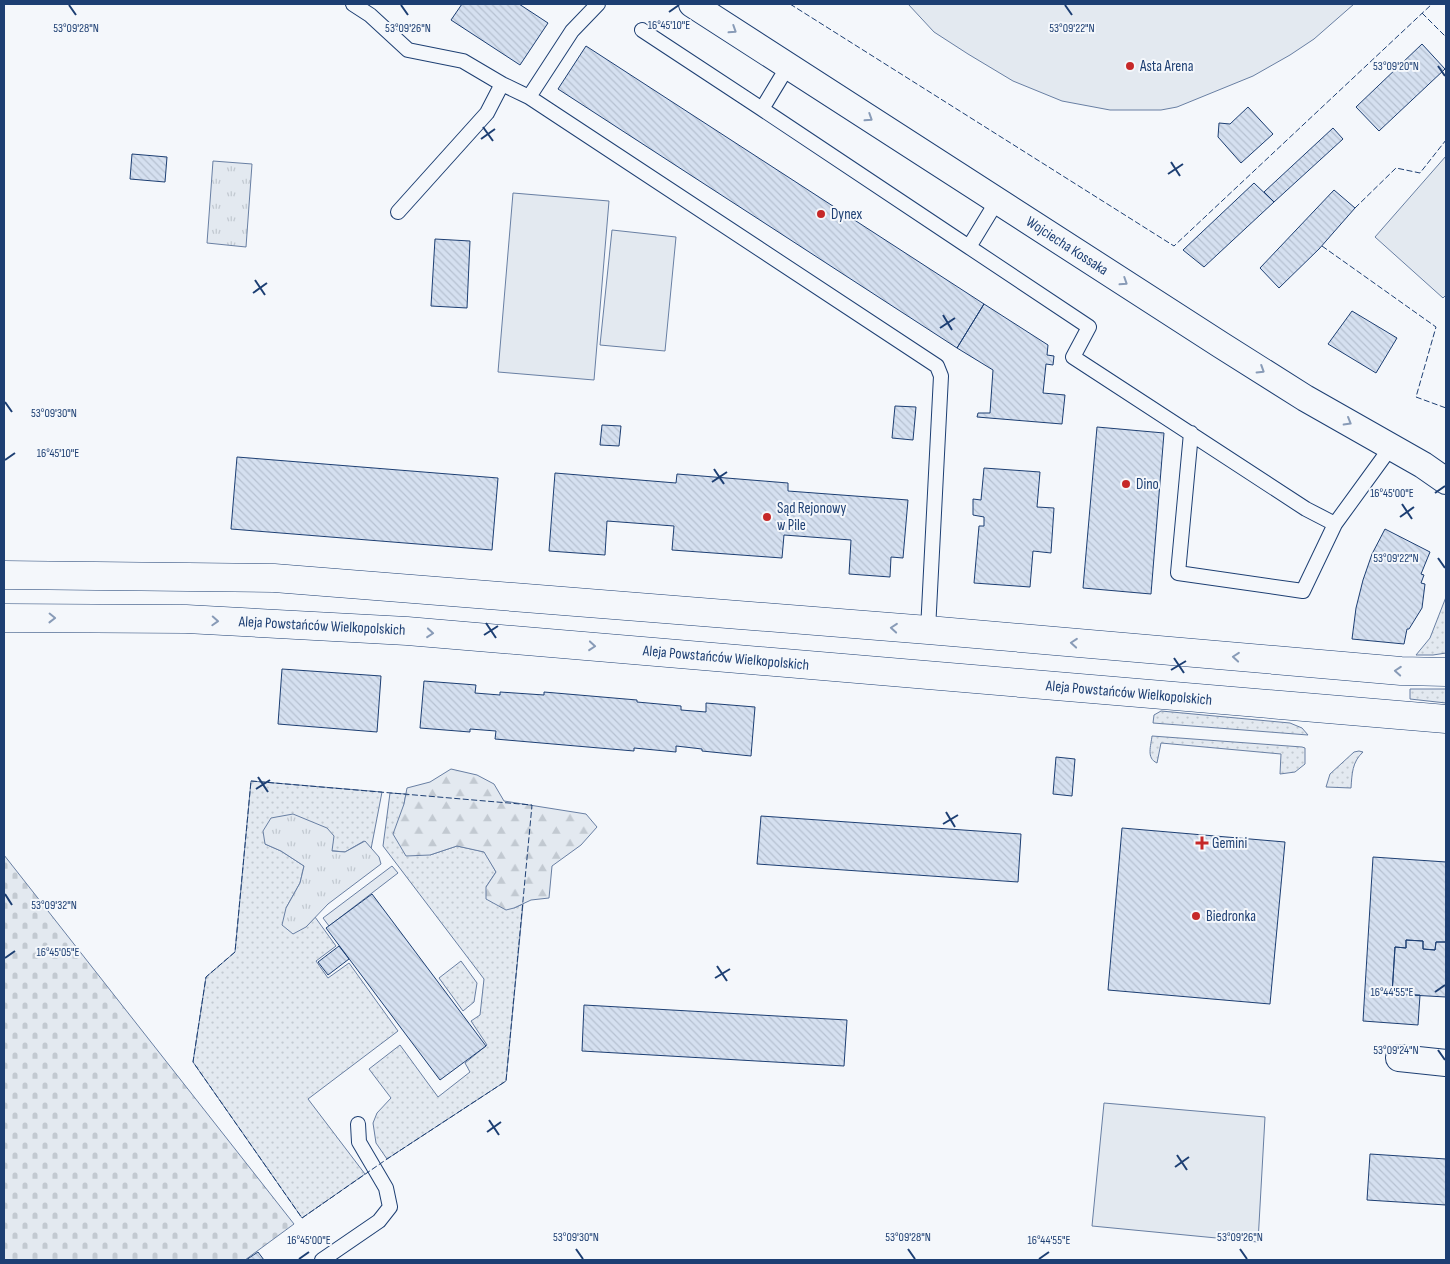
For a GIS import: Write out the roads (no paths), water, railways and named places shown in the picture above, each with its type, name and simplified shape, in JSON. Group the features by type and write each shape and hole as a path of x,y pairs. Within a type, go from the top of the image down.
{"main road":[{"path":"4,575 274,578 928,630 1401,671 1446,672"},
{"name":"Aleja Powstańców Wielkopolskich","path":"4,618 186,619 407,631 1446,720"}],"street":[{"name":"Wojciecha Kossaka","path":"692,4 1290,388 1446,481"},
{"path":"1399,1058 1446,1063"}],"lane":[{"path":"353,4 370,15 408,50 463,61 502,84 529,97 937,366 941,376 928,630"},
{"path":"529,97 572,31 598,4"},
{"path":"642,30 1089,327 1073,357 1306,509 1335,524"},
{"path":"762,109 788,66"},
{"path":"398,212 487,112 502,84"},
{"path":"969,247 997,201"},
{"path":"1192,433 1178,574 1303,592 1335,524 1391,447"},
{"path":"322,1260 379,1221 390,1207 386,1188 359,1142 358,1124"}],"place":[{"name":"Asta Arena","path":"1130,66"},
{"name":"Dynex","path":"821,214"},
{"name":"Dino","path":"1126,484"},
{"name":"Sąd Rejonowy w Pile","path":"767,517"},
{"name":"Gemini","path":"1202,843"},
{"name":"Biedronka","path":"1196,916"}]}
